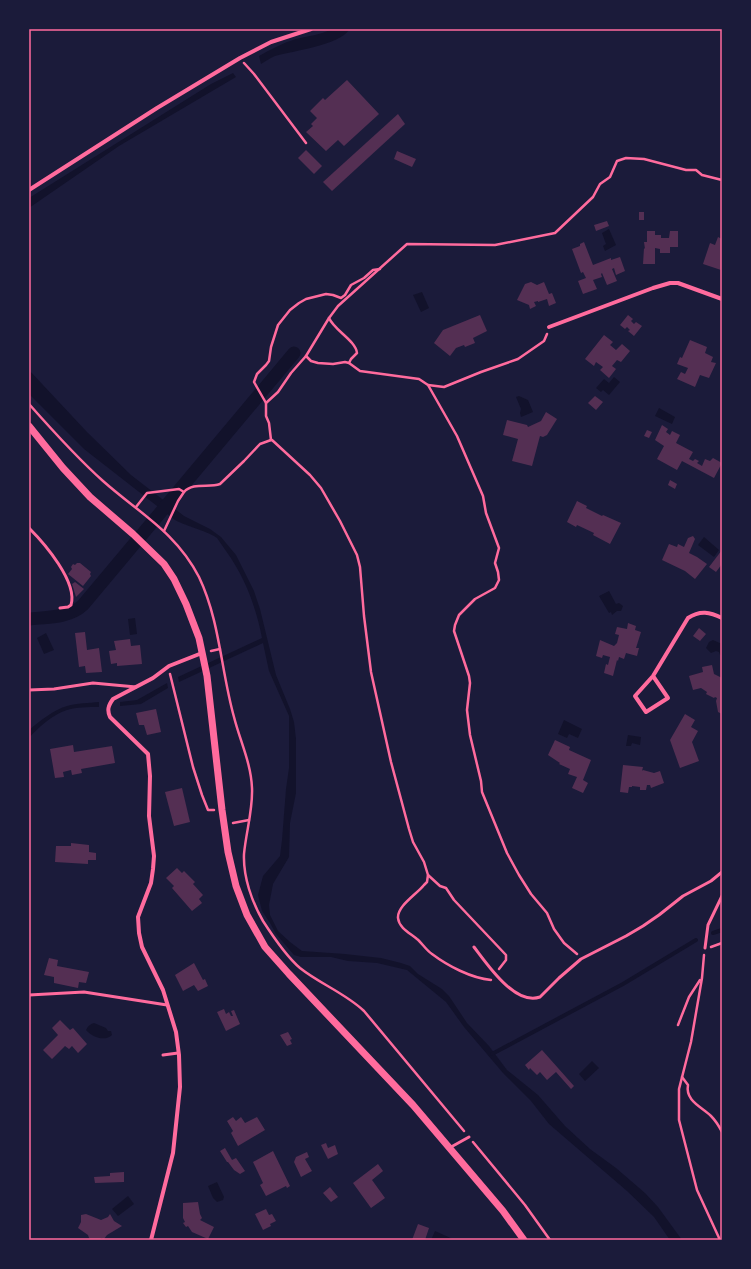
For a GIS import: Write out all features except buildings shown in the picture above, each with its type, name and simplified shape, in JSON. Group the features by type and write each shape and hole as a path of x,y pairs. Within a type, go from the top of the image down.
{"street":[{"path":"29,190 157,108 240,58 271,42 310,29"},
{"path":"549,327 652,288 670,283 678,283 722,299"},
{"path":"29,426 63,468 90,497 133,534 164,564 186,604 199,638 206,676 228,852 236,886 247,915 265,947 413,1105 503,1211 524,1240"},
{"path":"653,676 668,698 646,712 635,696 653,676 688,618 693,615 706,612 713,613 722,618"},
{"path":"151,1240 172,1153 180,1087 178,1053 176,1032 168,1005 163,990 142,947 139,933 138,917 151,883 154,856 149,816 150,776 148,754 110,717 108,711 109,704 113,699 153,678 169,666 202,653"}],"lane":[{"path":"29,528 48,549 64,574 69,585 71,598 70,605 68,607 60,608"},
{"path":"29,690 54,689 93,683 137,687"},
{"path":"474,947 501,981 527,998 537,998 540,997 581,959 643,926 683,896 711,881 722,872"},
{"path":"705,948 708,925 722,896"},
{"path":"29,995 84,992 168,1005"},
{"path":"163,1055 178,1053"},
{"path":"449,1148 468,1136"}],"path":[{"path":"240,58 254,74 306,143"},
{"path":"266,403 278,392 291,373 306,356 338,306 407,244 495,245 556,233 594,196 600,184 610,177 617,161 621,159 644,159 686,170 696,170 702,175 722,180"},
{"path":"380,269 373,270 364,278 351,285 345,295 341,298 326,294 306,299 299,303 286,316 276,330 271,347 269,362 257,374 254,382 266,403 266,416 269,423 271,440 298,463 321,488 357,555 360,567 371,672 391,762 413,842 424,862 428,875 440,886 446,888 454,900 506,955 506,960 496,975"},
{"path":"329,318 332,324 346,337 356,350 356,353 349,363"},
{"path":"306,356 311,361 318,363 349,363 360,371 419,379 428,385 444,387 518,359 544,341 549,327"},
{"path":"428,385 457,436 483,496 486,513 499,548 495,563 499,580 495,588 475,599 459,615 454,631 469,676 470,683 466,710 482,792 507,853 519,875 531,894 547,913 554,929 564,943 581,959"},
{"path":"29,404 93,472 164,530 176,542 189,560 203,588 212,612 234,718 251,773 252,789 244,864 253,900 264,922 300,968 352,1000 364,1011 526,1205 550,1240"},
{"path":"164,530 184,492 192,487 220,484 260,444 271,440"},
{"path":"136,507 147,493 179,489 184,492"},
{"path":"169,666 193,767 202,795 208,810 222,810"},
{"path":"224,824 249,820"},
{"path":"428,875 424,885 401,908 398,918 401,926 431,953 466,973 482,979 501,981"},
{"path":"705,948 702,978 691,1042 679,1089 678,1120 697,1190 720,1240"},
{"path":"678,1025 689,997 702,978"},
{"path":"682,1076 686,1081 688,1094 694,1103 710,1114 722,1132"}],"shaded area":[{"path":"332,29 349,30 336,40 326,44 275,56 261,64 259,56 282,44"},
{"path":"233,73 236,77 119,146 29,208 29,198 211,84"},
{"path":"609,229 616,245 605,251 603,246 606,244 602,233"},
{"path":"422,292 429,308 421,312 413,295"},
{"path":"29,370 87,432 131,475 184,516 210,529 221,537 236,555 254,591 260,609 276,675 294,722 296,739 296,793 290,823 289,857 273,884 269,905 270,915 278,931 302,951 381,958 410,966 418,974 442,989 449,996 467,1023 489,1046 507,1070 538,1095 565,1126 590,1149 616,1168 645,1193 658,1207 682,1240 670,1240 654,1217 627,1191 549,1124 531,1101 503,1073 464,1027 446,1002 407,970 377,963 348,961 331,957 301,957 294,955 276,934 262,911 258,895 263,876 280,856 289,768 289,716 269,671 263,643 179,682 178,677 262,638 257,615 249,593 239,571 217,538 175,520 84,449 29,394"},
{"path":"614,377 620,382 609,395 603,390 601,392 596,388 604,379 609,383"},
{"path":"519,396 528,400 533,412 521,417 521,409 516,397"},
{"path":"659,408 675,417 672,424 655,416"},
{"path":"704,537 719,550 714,557 698,545"},
{"path":"609,591 616,604 619,603 623,606 621,611 617,611 612,615 611,612 609,613 599,596"},
{"path":"135,618 137,634 130,635 128,619"},
{"path":"46,633 54,650 44,654 37,638"},
{"path":"713,640 722,644 722,655 716,651 711,653 706,648 709,642"},
{"path":"167,683 168,688 141,704 120,706 120,702 137,700"},
{"path":"99,702 99,707 75,708 56,715 41,726 29,738 29,730 57,710 71,705"},
{"path":"564,720 582,729 578,738 569,734 567,738 558,734"},
{"path":"628,735 641,737 640,745 632,743 631,746 626,746"},
{"path":"94,1023 106,1028 108,1031 111,1031 112,1035 106,1038 99,1038 92,1035 86,1030 89,1025"},
{"path":"592,1061 599,1068 585,1081 579,1074"},
{"path":"217,1182 224,1197 223,1200 217,1202 213,1198 208,1186"},
{"path":"128,1196 134,1204 118,1216 112,1209"},
{"path":"435,1231 455,1240 431,1240"}],"waterway":[{"path":"29,619 65,615 83,605 294,353"},
{"path":"713,933 722,930"},
{"path":"492,1054 623,984 696,940"}]}
